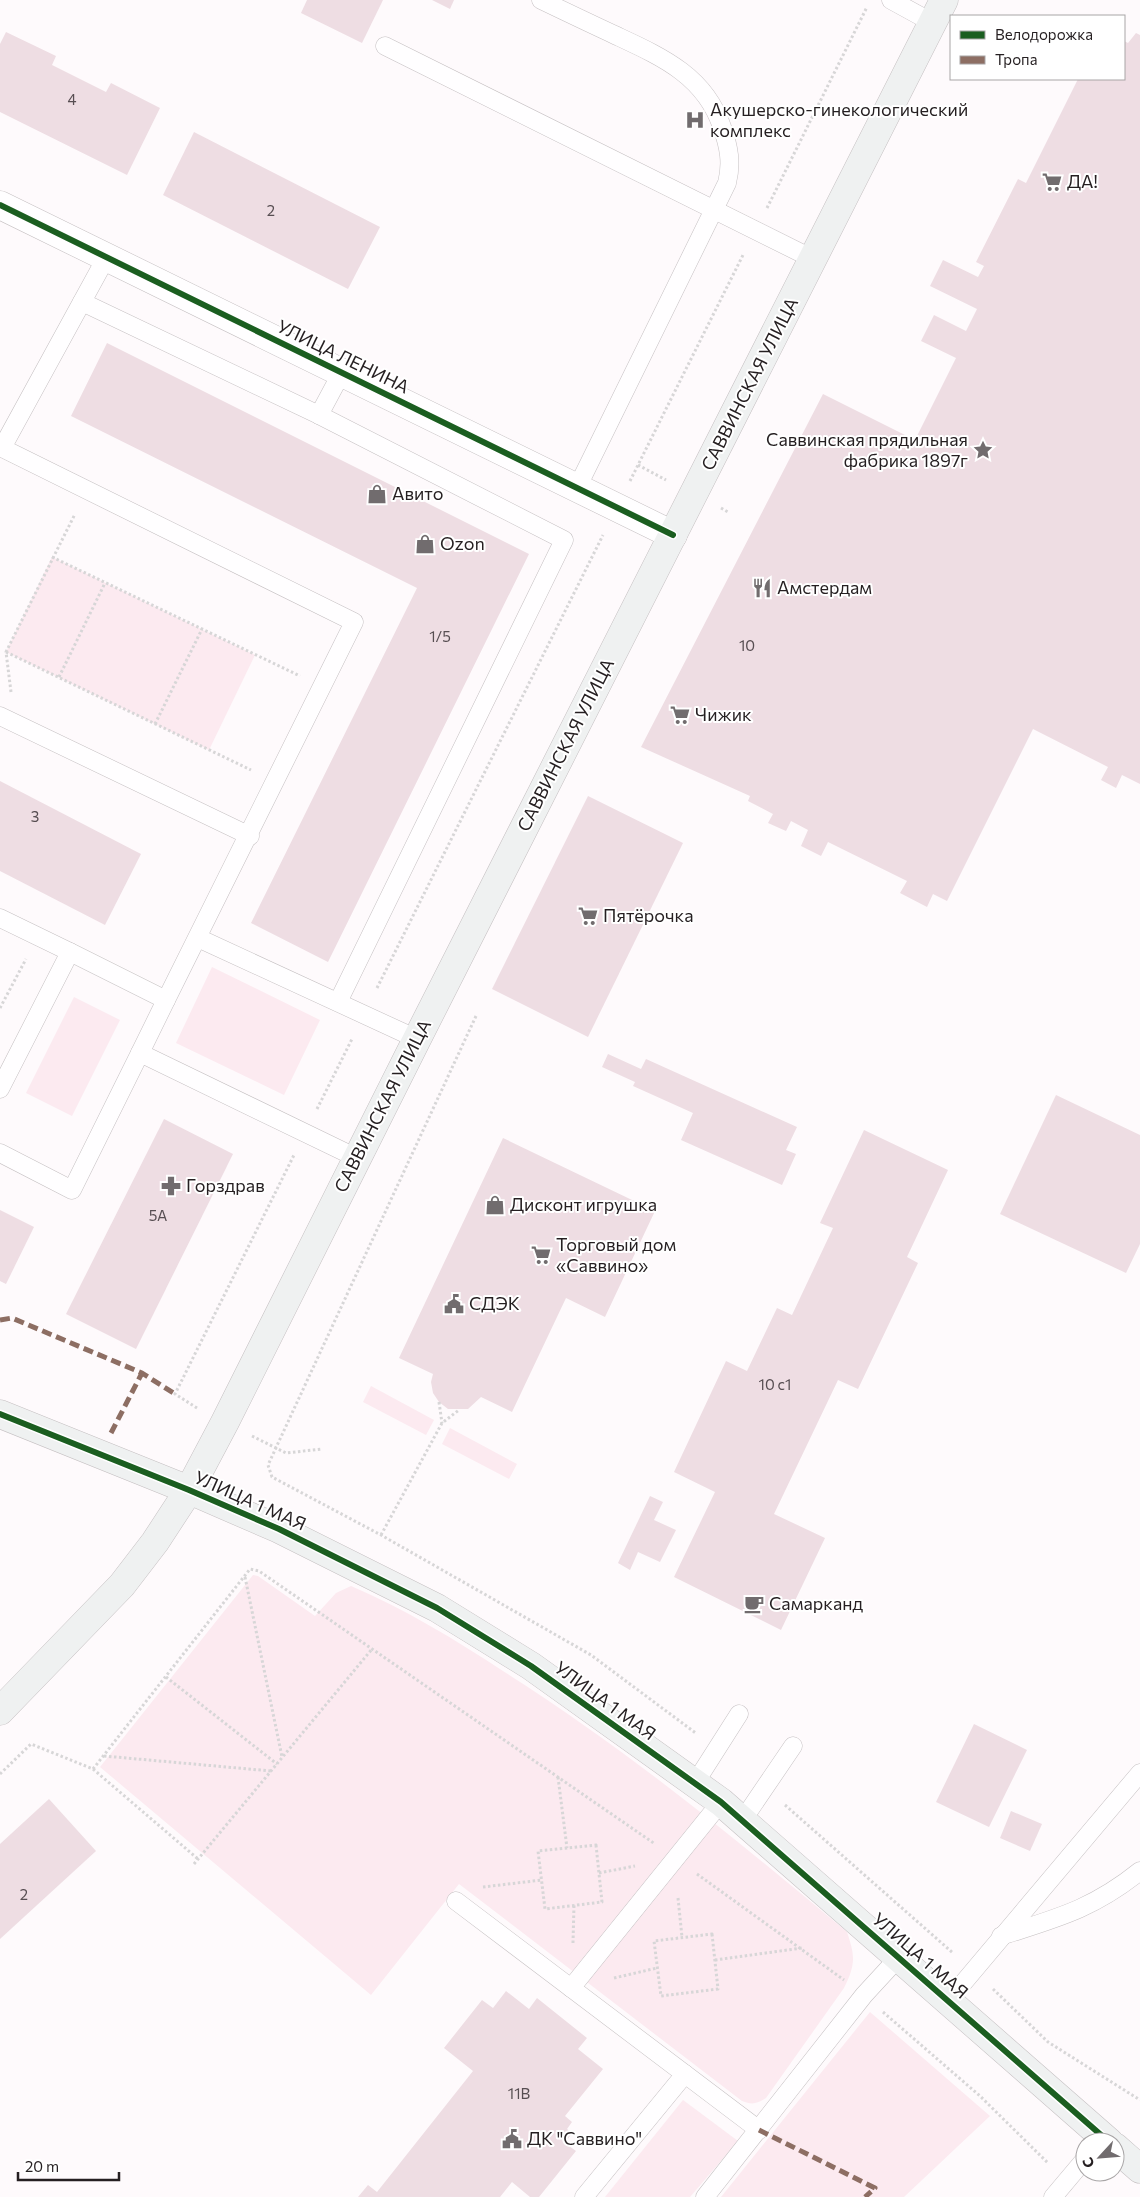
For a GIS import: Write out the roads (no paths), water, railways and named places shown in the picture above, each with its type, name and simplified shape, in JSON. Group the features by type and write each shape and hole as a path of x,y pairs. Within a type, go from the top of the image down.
{"main road":[{"name":"САВВИНСКАЯ УЛИЦА","path":"0,1711 122,1585 155,1542 189,1490 226,1422 416,1039 938,11"},
{"name":"УЛИЦА 1 МАЯ","path":"0,1414 189,1490 279,1529 438,1608 531,1666 721,1802 1095,2132"},
{"name":"УЛИЦА 1 МАЯ","path":"1125,2157 1140,2169"}],"street":[{"name":"УЛИЦА ЛЕНИНА","path":"0,206 673,535"}],"lane":[{"path":"540,0 673,63 704,92 720,120 726,138 731,167 727,183 577,488"},
{"path":"891,0 938,11"},
{"path":"385,46 813,259"},
{"path":"0,1153 72,1190 250,836 354,622 2,448 106,258"},
{"path":"82,302 319,415 564,540 338,1002"},
{"path":"319,415 342,372"},
{"path":"7,719 250,836"},
{"path":"0,918 166,1000"},
{"path":"198,938 416,1039"},
{"path":"0,1089 70,952"},
{"path":"140,1052 357,1158"},
{"path":"695,1783 738,1714"},
{"path":"742,1821 793,1746"},
{"path":"948,2001 1000,1936 1100,1822 1140,1773"},
{"path":"571,1988 721,1802"},
{"path":"1000,1936 1070,1914 1094,1903 1140,1871"},
{"path":"456,1901 759,2130"},
{"path":"705,2197 864,1996 899,1958"},
{"path":"584,2197 685,2074"},
{"path":"1053,2197 1075,2171"}],"place":[{"name":"Акушерско-гинекологический комплекс","path":"695,120"},
{"name":"ДА!","path":"1052,182"},
{"name":"Саввинская прядильная фабрика 1897г","path":"983,450"},
{"name":"Авито","path":"377,494"},
{"name":"Ozon","path":"425,544"},
{"name":"Амстердам","path":"762,588"},
{"name":"Чижик","path":"680,715"},
{"name":"Пятёрочка","path":"588,916"},
{"name":"Горздрав","path":"171,1186"},
{"name":"Дисконт игрушка","path":"495,1205"},
{"name":"Торговый дом «Саввино»","path":"541,1255"},
{"name":"СДЭК","path":"454,1304"},
{"name":"Самарканд","path":"754,1604"},
{"name":"ДК \"Саввино\"","path":"512,2139"}]}
